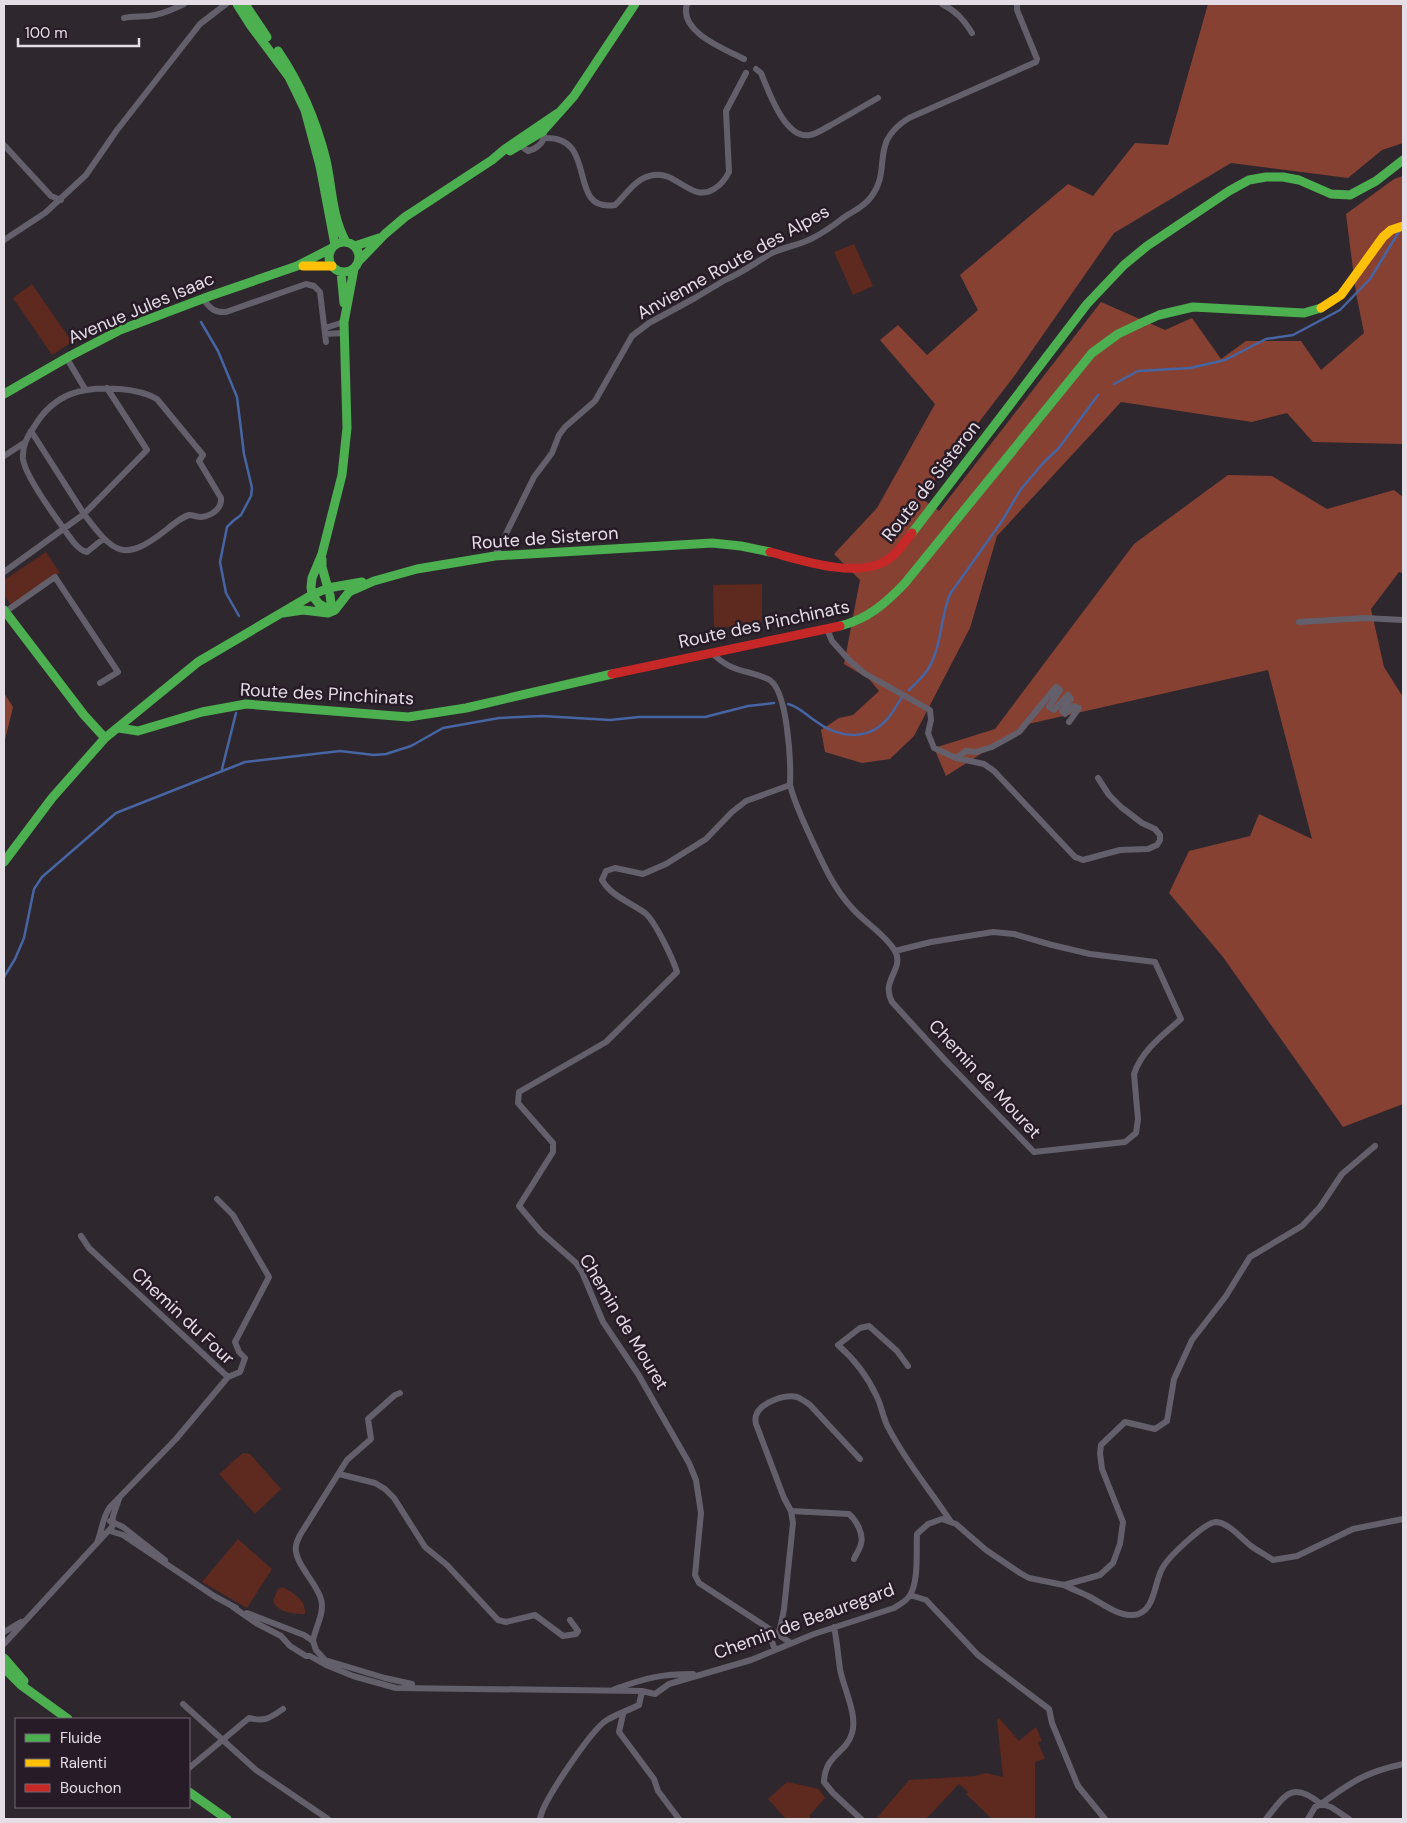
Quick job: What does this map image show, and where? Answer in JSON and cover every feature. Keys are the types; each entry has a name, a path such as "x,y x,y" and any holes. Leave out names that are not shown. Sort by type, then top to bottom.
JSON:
{"main road":[{"path":"237,4 289,77 305,110 320,166 333,246 330,260 332,266 341,272 354,270"},
{"path":"245,4 262,31 296,76 309,102 322,140 339,230 359,252 359,261"},
{"path":"344,319 354,270 359,261 405,216 521,142 540,133 578,91 635,4"},
{"name":"Route de Sisteron","path":"312,591 328,591 342,585 374,580 418,568 495,556 712,543 740,546 841,568 861,568 882,563 898,551 910,536 1089,301 1124,265 1148,246 1229,191 1249,180 1283,177 1299,180 1331,194 1350,195 1376,181 1403,160"},
{"name":"Route des Pinchinats","path":"119,728 138,732 202,712 246,704 381,716 408,717 432,714 852,623 864,618 887,602 905,583 1092,353 1118,334 1160,315 1193,307 1304,313 1323,308 1341,295 1384,237 1400,227"},
{"path":"333,246 372,242 385,234"},
{"name":"Avenue Jules Isaac","path":"4,394 66,357 115,332 203,298 297,266 320,256 333,246"},
{"name":"Avenue Jules Isaac","path":"297,266 332,266"},
{"path":"323,611 312,591 312,578 322,554 342,475 347,428 341,272"},
{"path":"322,554 322,567 328,591 328,600 323,611"},
{"path":"325,576 330,581 342,585"},
{"name":"Route de Sisteron","path":"323,611 349,592 374,580"},
{"path":"4,862 44,807 105,738 198,662 283,613 302,601 312,591"},
{"path":"283,613 303,610 323,611"},
{"path":"5,611 84,715 105,738"},
{"path":"4,1658 31,1691 50,1708 66,1718"},
{"path":"4,1668 21,1685 31,1691"},
{"path":"190,1793 227,1819"}],"street":[{"path":"124,18 160,14 184,4"},
{"path":"4,240 52,208 86,175 117,130 200,24 226,4"},
{"path":"687,4 686,15 693,29 716,45 744,59"},
{"path":"942,4 963,18 972,33"},
{"name":"Anvienne Route des Alpes","path":"495,556 534,477 552,453 559,435 565,427 595,401 627,343 639,329 772,253 810,240 833,227 865,204 877,185 887,138 900,124 1036,62 1037,59 1017,10 1017,4"},
{"path":"756,69 761,73 776,108 790,126 800,134 810,135 823,130 878,98"},
{"path":"521,142 528,151 533,150 540,133 560,139 573,149 587,193 600,206 615,205 635,184 643,178 654,174 675,179 689,189 699,193 709,192 725,180 729,172 726,110 746,73"},
{"path":"4,145 51,196 61,200"},
{"path":"51,196 52,208"},
{"path":"203,298 212,311 219,313 306,284 314,286 320,292 326,342"},
{"path":"325,331 336,326 344,319"},
{"path":"325,331 344,333"},
{"path":"66,357 85,389"},
{"path":"4,572 84,514 148,450 107,388"},
{"path":"4,456 24,443 31,431 49,409 65,396 85,389 131,390 156,398 203,455 199,461 221,498 221,503 213,512 200,517 189,515 149,544 124,551 116,549 103,539 84,514 31,431"},
{"path":"24,443 23,460 32,481 64,529 84,551 88,552 103,539"},
{"path":"5,611 55,577 118,672 100,683"},
{"path":"1298,622 1365,618 1403,620"},
{"path":"827,629 832,641 864,673 930,710 931,720 928,733 934,748 956,758 984,764 994,771 1075,857 1083,860 1120,850 1148,849 1157,844 1160,835 1155,829 1121,807 1109,795 1098,778"},
{"path":"712,653 721,662 730,667 766,678 776,685 780,692 788,735 791,772 790,785 795,804 824,868 838,892 896,952"},
{"path":"956,758 966,751 976,752 992,747 1019,732 1056,687 1060,690 1049,707 1054,710 1068,696 1071,699 1062,711 1065,714 1074,706 1079,708 1069,722"},
{"name":"Chemin de Mouret","path":"765,1627 698,1583 695,1575 701,1513 696,1480 689,1463 638,1374 603,1322 582,1272 576,1263 541,1232 519,1206 553,1152 553,1143 518,1103 519,1092 606,1042 677,972 673,959 647,915 608,889 602,880 606,871 615,868 643,874 666,864 706,839 732,812 746,801 790,785"},
{"name":"Chemin de Mouret","path":"993,932 1014,934 1090,954 1154,962 1181,1019 1144,1053 1136,1067 1134,1074 1138,1119 1136,1133 1126,1142 1034,1152 892,1002 888,994 888,988 898,961 896,952 931,942 993,932"},
{"path":"1064,1585 1100,1575 1113,1563 1120,1544 1123,1522 1102,1469 1101,1445 1125,1422 1155,1429 1166,1421 1174,1379 1192,1340 1226,1296 1250,1257 1302,1226 1320,1207 1342,1174 1375,1146"},
{"path":"217,1199 233,1215 269,1276 235,1342 238,1352 245,1358 240,1372 228,1377"},
{"name":"Chemin du Four","path":"81,1236 89,1248 228,1377 176,1439 110,1507 103,1518"},
{"path":"908,1366 897,1351 869,1326 860,1328 838,1345 858,1365 877,1396 888,1428 907,1460 934,1495 951,1522 956,1524 986,1550 1020,1573 1038,1581 1064,1585 1111,1609 1135,1615 1147,1608 1159,1575 1167,1561 1199,1531 1211,1523 1217,1522 1224,1525 1252,1547 1274,1560 1297,1556 1353,1529 1403,1519"},
{"path":"310,1656 316,1650 313,1641 322,1608 321,1598 298,1558 296,1545 300,1535 347,1460 371,1439 368,1418 395,1395 400,1393"},
{"path":"779,1634 784,1609 793,1523 791,1511 784,1498 755,1417 764,1406 786,1397 794,1396 802,1399 810,1405 860,1459"},
{"path":"339,1474 374,1483 394,1498 425,1548 447,1565 498,1620 506,1622 535,1615 563,1636 576,1634 578,1631 570,1620"},
{"name":"Chemin du Four","path":"110,1531 120,1498"},
{"path":"791,1511 849,1514 856,1522 862,1536 862,1543 854,1559"},
{"path":"103,1518 123,1527 189,1580"},
{"path":"103,1518 110,1531 124,1536 256,1623 289,1642 296,1633"},
{"path":"97,1543 103,1518"},
{"name":"Chemin de Beauregard","path":"289,1642 290,1646 306,1656 310,1656 326,1665 375,1683 396,1688 642,1691 655,1694 669,1684 751,1660 834,1627 902,1604 910,1594 915,1578 917,1534 928,1524 942,1519 951,1522"},
{"path":"4,1644 110,1531"},
{"path":"910,1594 926,1600 978,1654 1049,1709 1052,1723 1078,1786 1105,1819"},
{"path":"232,1607 304,1635 313,1641"},
{"path":"4,1632 27,1619"},
{"path":"304,1635 319,1619"},
{"path":"765,1627 770,1628 791,1643"},
{"path":"765,1627 775,1650"},
{"path":"834,1627 840,1670 854,1728 850,1739 826,1767 824,1782 861,1819"},
{"name":"Chemin de Beauregard","path":"316,1650 320,1656 330,1662 394,1681 436,1687"},
{"name":"Chemin de Beauregard","path":"610,1691 649,1677 669,1674 699,1674"},
{"path":"540,1819 552,1794 589,1738 606,1720 623,1714 639,1705 642,1691"},
{"path":"183,1704 260,1773 328,1819"},
{"path":"190,1767 249,1718 261,1721 270,1718 283,1709"},
{"path":"623,1714 619,1732 654,1780 658,1792 679,1819"},
{"path":"1308,1819 1315,1807 1354,1781 1371,1772 1403,1764"},
{"path":"1266,1819 1288,1794 1301,1791 1321,1804 1331,1807 1348,1819"}],"shaded area":[{"path":"1208,4 1403,4 1403,143 1382,150 1348,178 1231,163 1114,233 1015,375 921,498 939,511 1101,302 1165,330 1192,318 1221,359 1246,341 1301,341 1321,370 1364,333 1356,293 1346,214 1394,179 1403,176 1403,444 1313,442 1287,413 1252,422 1121,402 997,536 970,628 914,736 890,759 862,763 825,752 821,730 839,718 853,715 879,691 869,679 844,664 860,580 834,554 877,508 935,404 880,340 898,325 927,355 978,310 960,275 1068,184 1093,196 1135,143 1168,145"},
{"path":"854,244 873,286 853,295 834,252"},
{"path":"32,284 72,342 52,355 13,298"},
{"path":"1228,475 1272,476 1327,509 1394,490 1403,497 1403,573 1399,572 1371,609 1384,667 1403,697 1403,1104 1343,1127 1223,957 1169,893 1189,851 1250,836 1259,814 1312,839 1268,670 1028,724 946,776 934,748 995,729 1134,544"},
{"path":"46,552 60,573 11,605 4,595 4,580"},
{"path":"762,584 762,627 714,627 713,585"},
{"path":"4,693 13,707 4,744"},
{"path":"243,1453 250,1454 281,1489 255,1514 219,1474"},
{"path":"238,1539 272,1569 247,1608 202,1582"},
{"path":"283,1587 304,1604 305,1614 286,1612 275,1605 273,1601 278,1589"},
{"path":"999,1718 1019,1741 1036,1727 1042,1741 1038,1742 1045,1759 1035,1762 1035,1819 992,1819 966,1794 968,1792 959,1784 926,1819 876,1819 909,1780 975,1776 986,1773 1003,1777 997,1720"},
{"path":"787,1782 819,1789 825,1798 809,1816 812,1819 786,1819 768,1799"}],"waterway":[{"path":"1114,384 1138,371 1190,368 1225,360 1266,339 1293,335 1340,310 1370,279 1400,230"},
{"path":"201,322 218,351 237,397 244,454 252,488 251,496 241,515 227,527 220,562 226,593 239,616"},
{"path":"909,690 924,675 933,660 950,594 1002,521 1021,489 1058,449 1098,395"},
{"path":"788,704 798,708 824,727 845,734 855,735 875,729 884,722 903,696"},
{"path":"4,977 15,959 24,938 34,889 42,877 116,813 245,762 340,751 374,755 386,754 411,746 443,728 499,718 542,716 610,720 639,717 705,717 748,706 774,703"},
{"path":"222,769 236,713"}],"traffic: fast":[{"path":"237,4 289,77 305,110 320,166 335,245"},
{"path":"245,4 267,37"},
{"path":"510,151 542,132 574,96 635,4"},
{"path":"278,51 301,90 318,131 326,160 335,213 346,242"},
{"path":"359,261 385,234 405,217 492,160 558,113"},
{"path":"912,533 1087,304 1124,265 1147,246 1229,191 1249,180 1283,177 1299,180 1331,194 1350,195 1376,181 1403,160"},
{"path":"355,246 379,238"},
{"path":"344,242 355,246 359,257 355,268 344,272 333,268 329,257 333,246 344,242"},
{"path":"4,394 120,330 297,266 332,248"},
{"path":"330,595 332,611 319,604 312,595 311,587 312,578 322,554 342,475 347,428 344,322 354,269"},
{"path":"341,272 344,303"},
{"path":"840,626 868,615 905,583 1092,353 1118,334 1159,315 1193,307 1304,313 1321,308"},
{"path":"283,613 303,610 328,613 335,610 349,592 374,581 417,569 495,556 712,543 770,552"},
{"path":"322,559 322,567 329,592"},
{"path":"4,862 52,798 105,738 198,662 312,595 328,588 362,582"},
{"path":"4,610 84,715 105,738"},
{"path":"119,728 138,731 202,712 246,704 408,717 466,708 612,674"},
{"path":"4,1658 24,1681"},
{"path":"4,1668 21,1685 67,1718"},
{"path":"190,1793 227,1819"}],"traffic: slow":[{"path":"1321,308 1341,295 1383,237 1391,230 1403,226"},
{"path":"303,266 332,266"}],"traffic: jam":[{"path":"770,552 826,566 841,568 869,567 882,563 891,557 912,533"},
{"path":"612,674 840,626"}]}
